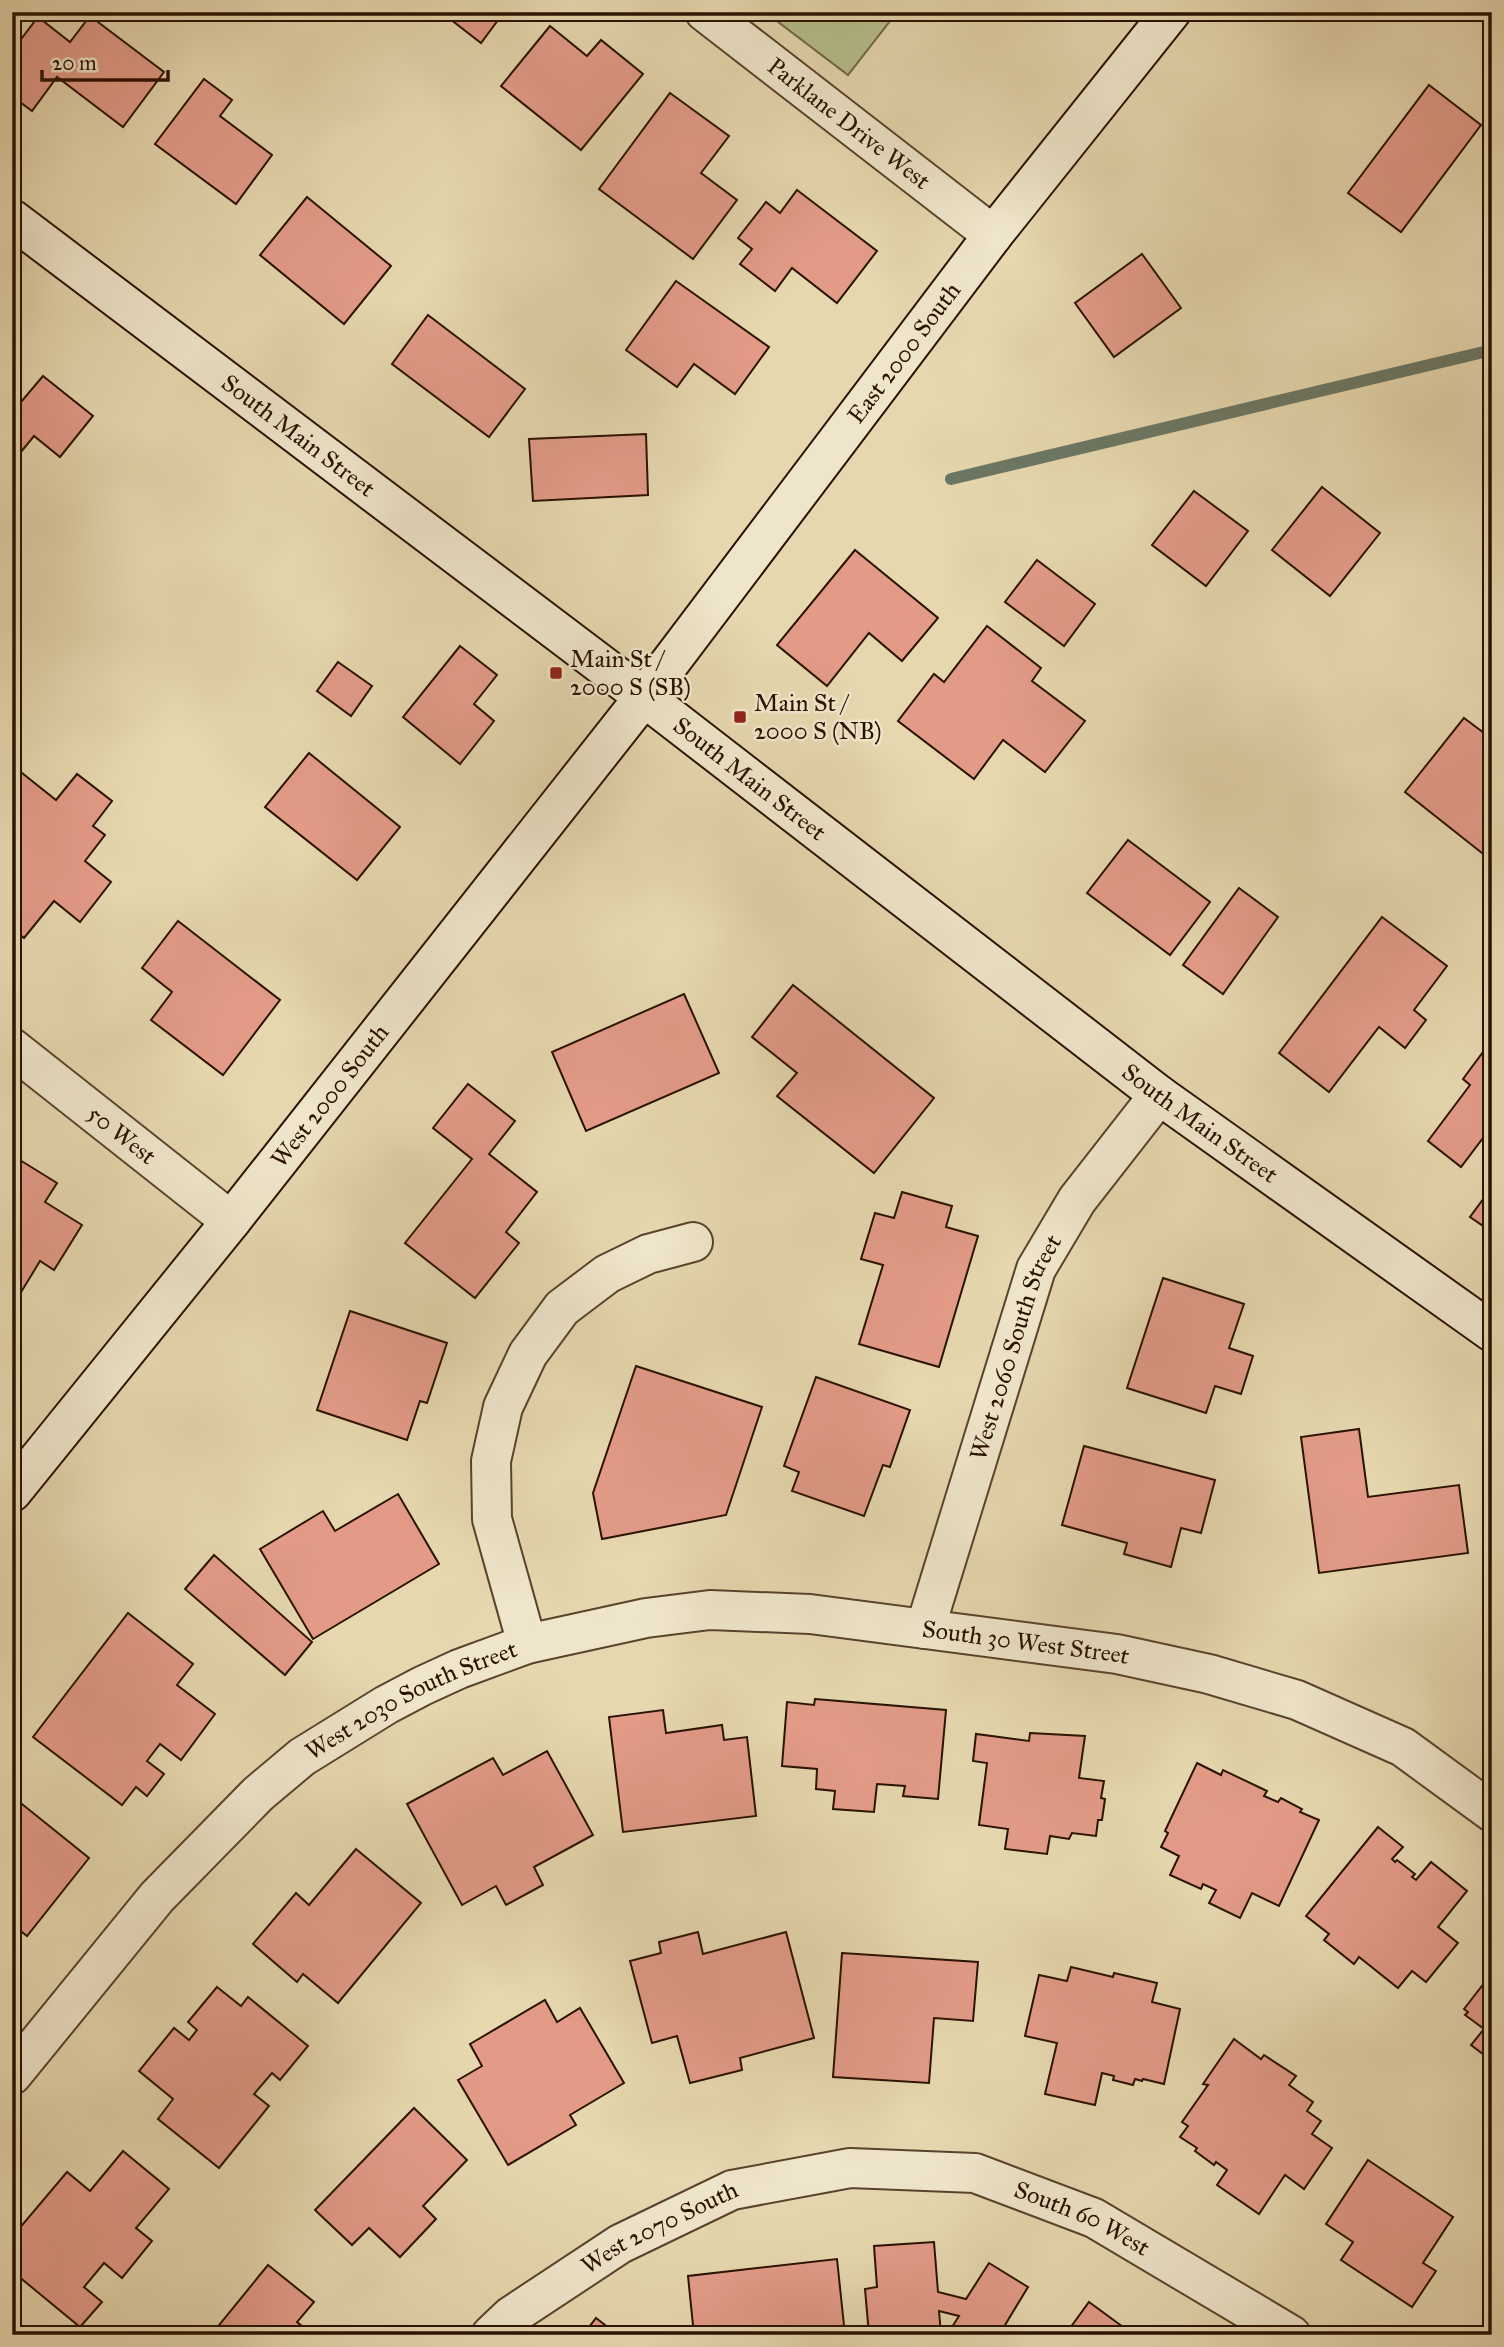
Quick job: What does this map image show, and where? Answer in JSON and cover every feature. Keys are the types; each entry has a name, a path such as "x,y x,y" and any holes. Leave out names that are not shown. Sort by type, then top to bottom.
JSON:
{"street":[{"name":"Parklane Drive West","path":"705,12 993,235"},
{"name":"East 2000 South","path":"644,697 993,235 1171,12"},
{"name":"South Main Street","path":"12,219 644,697 1159,1095 1492,1332"},
{"name":"West 2000 South","path":"12,1492 232,1221 644,697"},
{"name":"50 West","path":"12,1048 232,1221"},
{"name":"West 2060 South Street","path":"925,1629 1036,1269 1077,1200 1159,1095"},
{"name":"West 2030 South Street","path":"12,2075 157,1897 214,1836 302,1757 386,1704 459,1670 527,1644 492,1519 491,1461 503,1407 528,1354 562,1308 607,1274 648,1254 693,1242"},
{"name":"South 30 West Street","path":"527,1644 646,1618 710,1610 810,1614 1117,1654 1209,1674 1297,1700 1403,1747 1492,1812"},
{"name":"West 2070 South","path":"491,2335 511,2316 621,2244 732,2190 850,2168"},
{"name":"South 60 West","path":"850,2168 975,2173 1083,2213 1106,2224 1291,2335"}],"green space":[{"path":"765,12 897,12 848,75"}],"building":[{"path":"441,12 504,12 481,43"},
{"path":"90,16 164,72 123,127 57,77 32,111 12,96 12,51 38,17 70,42"},
{"path":"550,26 587,56 601,40 643,74 581,150 501,86"},
{"path":"204,79 232,100 220,116 272,155 236,204 155,144"},
{"path":"1429,85 1481,125 1401,232 1348,193"},
{"path":"670,93 729,136 701,173 737,200 693,259 599,189"},
{"path":"797,190 877,251 837,303 792,268 775,291 740,264 752,249 738,238 766,202 780,213"},
{"path":"307,197 391,266 344,324 260,255"},
{"path":"1142,254 1181,308 1114,357 1075,303"},
{"path":"676,281 769,347 735,394 694,364 677,387 626,350"},
{"path":"428,315 525,389 489,437 392,364"},
{"path":"43,376 93,416 60,457 34,436 12,463 12,405 16,408"},
{"path":"646,434 648,495 533,501 529,439"},
{"path":"1322,487 1380,533 1330,596 1272,550"},
{"path":"1194,491 1248,531 1206,586 1152,545"},
{"path":"855,550 938,618 902,661 869,633 827,686 777,645"},
{"path":"1037,560 1095,604 1064,646 1005,602"},
{"path":"987,626 1041,668 1032,681 1085,721 1045,772 1003,740 974,779 898,721 934,674 944,682"},
{"path":"460,646 497,675 474,704 494,721 460,764 403,717"},
{"path":"338,662 372,686 351,716 317,691"},
{"path":"1464,718 1492,739 1492,861 1405,792"},
{"path":"309,753 400,827 357,880 265,807"},
{"path":"12,765 56,800 77,774 112,801 93,826 105,835 85,861 111,882 80,922 54,901 24,938 12,928"},
{"path":"1128,840 1210,902 1170,955 1087,893"},
{"path":"1239,888 1278,917 1223,994 1183,965"},
{"path":"1382,917 1447,966 1414,1010 1426,1020 1405,1048 1379,1027 1329,1092 1279,1053"},
{"path":"178,921 280,1000 223,1075 151,1020 172,992 142,968"},
{"path":"793,985 934,1098 874,1173 777,1096 797,1073 752,1037"},
{"path":"684,994 719,1073 586,1131 552,1052"},
{"path":"1486,1048 1492,1053 1492,1126 1461,1167 1428,1141 1470,1085 1463,1079"},
{"path":"468,1084 515,1121 489,1154 537,1192 506,1232 519,1243 475,1298 405,1243 472,1159 433,1128"},
{"path":"15,1157 57,1183 45,1202 82,1225 54,1270 40,1261 12,1307 12,1161"},
{"path":"1492,1187 1492,1232 1470,1217"},
{"path":"902,1192 952,1206 946,1227 978,1236 939,1367 859,1344 883,1265 861,1259 875,1213 894,1218"},
{"path":"1163,1278 1244,1304 1229,1348 1253,1356 1241,1394 1215,1386 1206,1413 1127,1388"},
{"path":"350,1311 447,1343 427,1403 420,1401 407,1440 317,1410"},
{"path":"636,1366 762,1407 726,1515 602,1539 593,1493"},
{"path":"816,1377 910,1410 890,1467 883,1465 864,1516 792,1491 799,1472 784,1466"},
{"path":"1359,1429 1368,1497 1459,1485 1468,1553 1319,1573 1301,1437"},
{"path":"1084,1446 1215,1480 1201,1533 1181,1528 1171,1567 1124,1554 1127,1543 1062,1525"},
{"path":"398,1494 439,1564 313,1639 260,1549 323,1511 335,1531"},
{"path":"214,1555 312,1642 285,1675 185,1589"},
{"path":"128,1613 193,1664 177,1685 215,1714 181,1760 160,1744 147,1761 164,1774 147,1796 136,1787 122,1805 33,1737"},
{"path":"815,1699 946,1710 938,1799 903,1796 905,1786 877,1784 874,1812 833,1809 835,1791 816,1789 817,1769 782,1766 787,1702 814,1705"},
{"path":"663,1710 666,1733 722,1725 724,1740 747,1737 756,1816 623,1832 609,1717"},
{"path":"1030,1733 1085,1736 1079,1778 1104,1781 1101,1798 1105,1799 1102,1820 1098,1820 1096,1836 1072,1833 1069,1839 1050,1836 1047,1854 1005,1849 1008,1829 979,1825 987,1763 973,1761 976,1734 1029,1741"},
{"path":"547,1751 593,1835 534,1867 543,1885 506,1905 496,1886 462,1905 407,1804 493,1758 503,1775"},
{"path":"1197,1763 1221,1775 1223,1770 1267,1791 1264,1796 1278,1802 1281,1798 1302,1809 1300,1812 1319,1820 1279,1906 1252,1893 1240,1918 1209,1903 1216,1890 1203,1884 1201,1889 1170,1875 1179,1856 1161,1847 1168,1833 1165,1831"},
{"path":"12,1796 89,1858 27,1936 12,1924"},
{"path":"1378,1827 1403,1847 1392,1859 1415,1874 1412,1877 1416,1880 1431,1862 1467,1891 1438,1927 1458,1943 1426,1982 1412,1971 1398,1988 1359,1957 1354,1964 1324,1940 1329,1934 1306,1916"},
{"path":"356,1849 421,1903 338,2003 303,1974 297,1982 253,1944 296,1893 309,1905"},
{"path":"698,1932 703,1954 786,1932 814,2038 740,2058 742,2070 690,2083 677,2036 652,2043 630,1961 661,1953 659,1942"},
{"path":"842,1953 978,1962 973,2021 934,2018 929,2083 833,2077"},
{"path":"1071,1967 1113,1977 1114,1973 1157,1983 1152,2002 1180,2009 1164,2084 1135,2079 1133,2085 1113,2080 1114,2076 1102,2073 1095,2105 1045,2094 1057,2043 1025,2036 1039,1975 1067,1981"},
{"path":"1492,1973 1492,2061 1471,2045 1484,2029 1465,2015 1468,2012 1464,2009"},
{"path":"217,1987 241,2006 248,1997 308,2046 280,2080 272,2073 254,2094 269,2106 219,2168 158,2119 173,2099 139,2071 174,2028 189,2040 197,2030 188,2022"},
{"path":"545,2000 557,2022 580,2008 624,2083 570,2115 576,2125 508,2165 458,2080 482,2066 470,2044"},
{"path":"1234,2039 1261,2059 1264,2055 1296,2076 1289,2085 1313,2102 1307,2111 1321,2121 1312,2134 1332,2148 1304,2189 1285,2175 1259,2214 1217,2185 1227,2170 1216,2162 1214,2165 1195,2151 1197,2148 1180,2137 1188,2126 1182,2122 1208,2085 1203,2084"},
{"path":"414,2108 467,2160 423,2206 436,2219 400,2257 369,2228 352,2245 315,2210"},
{"path":"123,2151 169,2189 136,2228 152,2241 122,2278 104,2263 84,2287 102,2302 80,2327 12,2271 12,2237 67,2172 90,2191"},
{"path":"1368,2160 1453,2217 1423,2263 1436,2271 1412,2307 1341,2260 1353,2242 1326,2224"},
{"path":"934,2242 938,2292 966,2299 989,2263 1028,2287 999,2335 947,2335 959,2316 939,2311 941,2334 869,2335 865,2289 877,2287 874,2246"},
{"path":"837,2259 845,2335 694,2335 688,2276"},
{"path":"268,2265 314,2302 297,2322 313,2335 211,2335"},
{"path":"1089,2302 1134,2335 1065,2335"},
{"path":"596,2318 618,2335 583,2335"}],"waterway":[{"path":"951,479 1492,350"}],"place":[{"name":"Main St / 2000 S (SB)","path":"556,673"},
{"name":"Main St / 2000 S (NB)","path":"740,717"}]}
